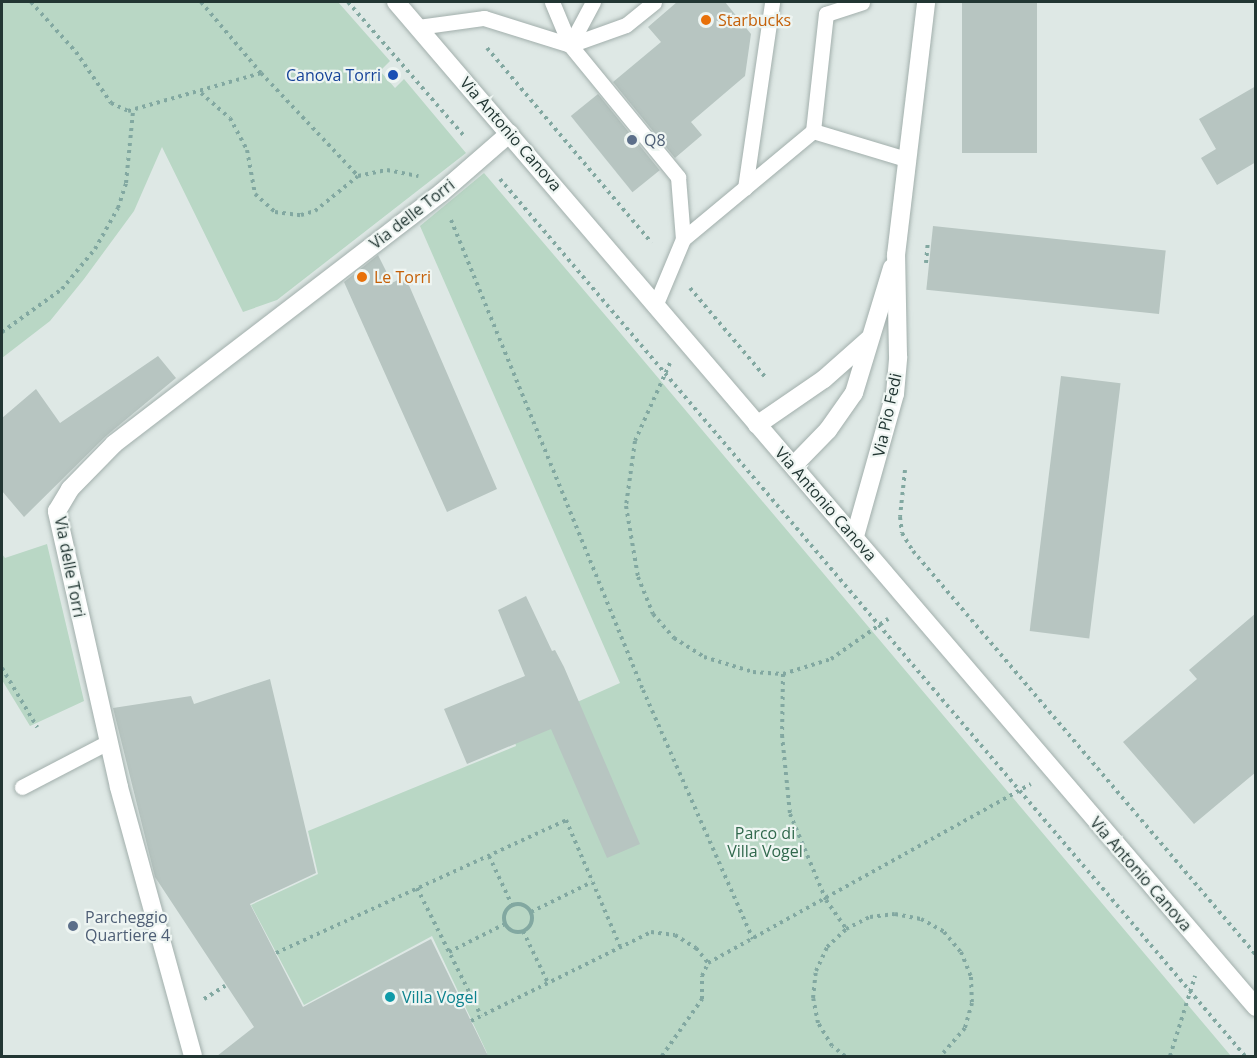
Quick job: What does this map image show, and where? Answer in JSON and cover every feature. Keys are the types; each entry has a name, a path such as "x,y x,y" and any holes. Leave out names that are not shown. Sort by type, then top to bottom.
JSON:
{"street":[{"name":"Via Antonio Canova","path":"396,2 1256,1007"},
{"name":"Via Pio Fedi","path":"855,536 895,394 898,356 896,255 926,2"},
{"name":"Via delle Torri","path":"193,1056 108,742 57,517 63,498 121,439 441,193 510,133"},
{"name":"Via Pio Fedi","path":"794,465 828,430 854,393 896,255"},
{"path":"758,425 824,379 869,339"}],"lane":[{"path":"552,2 570,45 678,177 683,239 655,306"},
{"path":"570,45 593,2"},
{"path":"418,27 484,18 570,45 626,25 654,2"},
{"path":"745,188 772,2"},
{"path":"683,239 813,131 826,14 862,2"},
{"path":"813,131 906,159"},
{"path":"22,787 108,742"}],"path":[{"path":"32,2 76,52 111,103 133,111 261,74"},
{"path":"201,2 261,74 358,176"},
{"path":"348,2 1245,1056"},
{"path":"464,20 767,379"},
{"path":"200,93 230,118 246,150 255,194 274,212 301,215 315,211 358,176 387,170 404,171 441,193 471,273 643,690 753,939"},
{"path":"2,332 62,289 95,249 118,208 126,183 133,111"},
{"path":"926,268 929,233"},
{"path":"682,338 645,413 630,469 626,506 638,577 653,614 674,638 704,657 726,665 783,674 831,659 878,627 909,601"},
{"path":"906,458 900,517 902,533 912,551 1256,955"},
{"path":"2,668 37,727"},
{"path":"783,674 782,735 789,806 799,840 826,900 846,929"},
{"path":"662,1056 702,999 702,976 708,963 826,900 1052,771"},
{"path":"276,953 566,820 620,946"},
{"path":"489,856 512,905"},
{"path":"530,912 592,882"},
{"path":"417,888 481,1016"},
{"path":"522,904 530,912 530,923 523,931 512,930 505,924 504,915 512,905 522,904"},
{"path":"845,1056 832,1046 818,1023 813,998 816,971 824,955 846,929 870,917 896,914 921,919 944,932 961,952 970,977 972,1003 965,1028 941,1056"},
{"path":"449,952 505,924"},
{"path":"523,931 548,982"},
{"path":"471,1021 651,932 663,931 687,941 708,963"},
{"path":"1170,1056 1205,947"}],"green space":[{"path":"2,2 338,2 390,61 380,71 395,88 404,79 466,153 277,300 243,312 162,147 134,211 84,279 50,321 2,358"},
{"name":"Parco di Villa Vogel","path":"484,173 1231,1056 483,1056 487,1053 432,936 304,1005 251,905 318,874 308,831 516,746 512,731 620,683 420,226"},
{"path":"47,544 84,701 30,726 2,680 2,554 5,558"}],"building":[{"path":"677,2 725,2 751,34 745,76 691,122 702,135 675,158 613,82 661,42 648,27"},
{"path":"962,2 1037,2 1037,153 962,153"},
{"path":"1256,86 1256,162 1217,185 1201,158 1216,149 1199,119"},
{"path":"598,94 660,170 632,192 571,116"},
{"path":"933,226 1166,250 1159,314 926,290"},
{"path":"378,255 392,283 405,276 497,489 447,512 344,282"},
{"path":"158,356 176,378 106,436 24,517 2,491 2,418 36,389 60,423"},
{"path":"1061,376 1121,383 1089,638 1030,631"},
{"path":"526,596 552,651 555,650 564,667 640,844 607,858 551,729 467,764 444,709 525,676 498,610"},
{"path":"1256,613 1256,772 1194,824 1123,742 1197,679 1189,670"},
{"path":"270,679 316,873 250,904 303,1007 431,939 488,1056 217,1056 254,1027 155,877 113,708 191,696 194,704"}],"place":[{"name":"Starbucks","path":"706,20"},
{"name":"Canova Torri","path":"393,75"},
{"name":"Q8","path":"632,140"},
{"name":"Le Torri","path":"362,277"},
{"name":"Parcheggio Quartiere 4","path":"73,926"},
{"name":"Villa Vogel","path":"390,997"}]}
